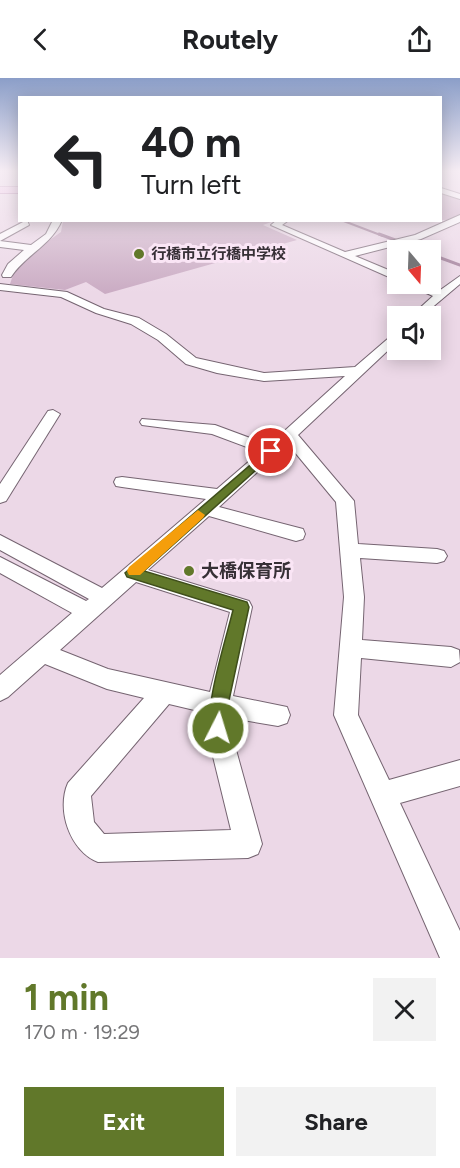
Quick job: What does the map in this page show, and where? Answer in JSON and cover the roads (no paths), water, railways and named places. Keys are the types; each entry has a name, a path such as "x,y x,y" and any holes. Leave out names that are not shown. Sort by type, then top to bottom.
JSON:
{"street":[{"path":"343,255 405,243 456,220"},
{"path":"58,222 55,232 14,263 4,275 0,286 63,294 100,311 135,321 162,337 191,362 217,369 264,377 356,371"},
{"path":"281,222 275,225 387,273"},
{"path":"0,238 22,225 35,229"},
{"path":"0,244 32,248"},
{"path":"428,306 460,279"},
{"path":"435,294 440,296"},
{"path":"0,690 289,435 387,344"},
{"path":"0,497 53,414"},
{"path":"147,422 215,429 271,451"},
{"path":"289,435 345,501 354,597 346,715 458,958"},
{"path":"122,482 221,495"},
{"path":"204,509 296,534"},
{"path":"0,542 104,598"},
{"path":"350,550 436,556"},
{"path":"0,564 87,612"},
{"path":"132,573 242,607 219,705 218,728 248,844 98,848 81,828 77,792 164,693"},
{"path":"350,648 451,657"},
{"path":"42,653 107,679 219,705 278,715"},
{"path":"382,795 460,773"}],"waterway":[{"path":"346,222 383,236"},
{"path":"379,234 395,240"},
{"path":"441,258 460,265"}],"place":[{"name":"行橋市立行橋中学校","path":"139,254"},
{"name":"大橋保育所","path":"189,571"}]}
